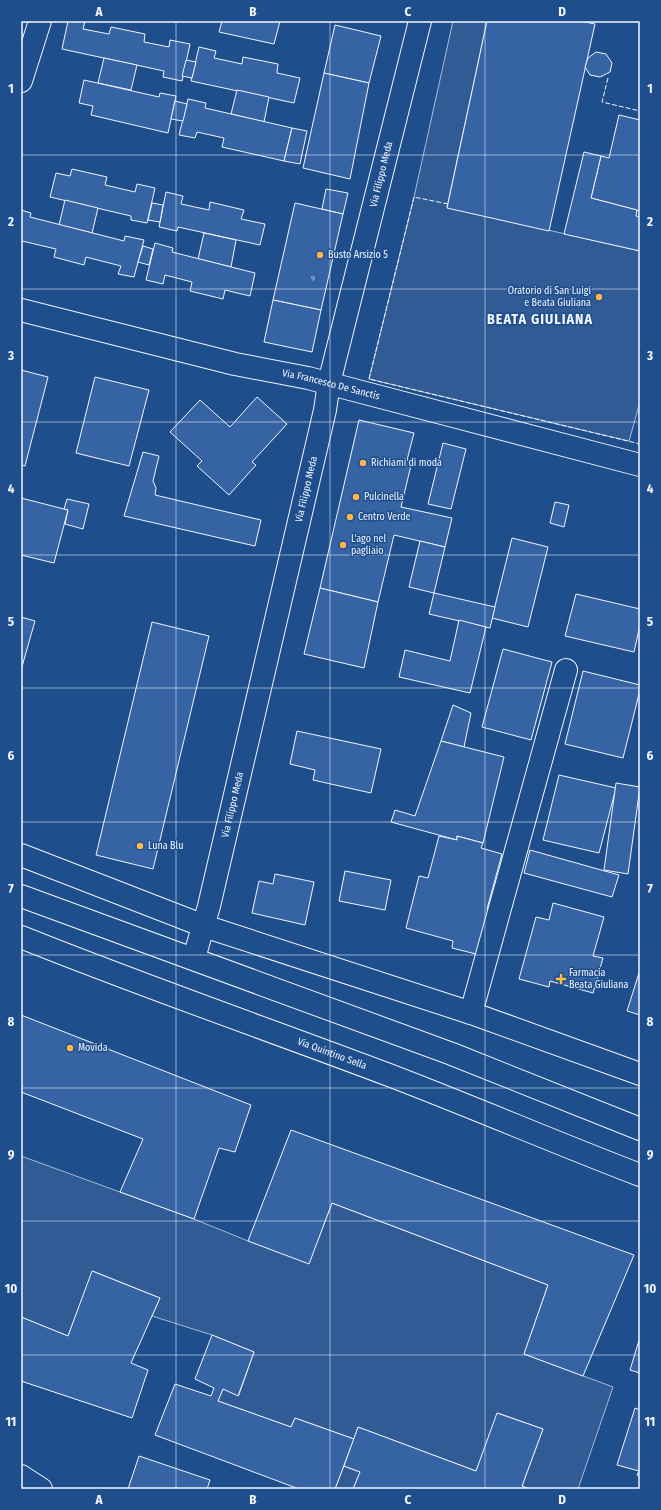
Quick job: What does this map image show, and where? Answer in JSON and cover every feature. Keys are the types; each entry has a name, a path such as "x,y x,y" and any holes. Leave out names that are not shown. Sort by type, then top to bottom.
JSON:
{"street":[{"path":"21,82 40,21"},
{"name":"Via Filippo Meda","path":"194,958 204,926 325,410 329,383 420,21"},
{"name":"Via Francesco De Sanctis","path":"21,310 235,364 302,376 640,465"},
{"path":"471,1013 566,670"},
{"path":"21,855 204,926 471,1013 640,1074"},
{"path":"21,896 467,1059 640,1129"},
{"name":"Via Quintino Sella","path":"21,937 101,969 391,1076 640,1175"},
{"path":"21,1476 41,1489"}],"shaded area":[{"path":"453,21 487,21 447,207 640,251 640,402 629,441 369,379 414,197"},
{"path":"21,1156 309,1263 332,1203 548,1285 524,1354 613,1387 578,1489 529,1489 522,1486 543,1429 498,1413 476,1471 358,1427 354,1439 295,1418 291,1427 218,1401 223,1389 239,1395 254,1352 212,1335 152,1316 160,1298 93,1271 68,1336 21,1317"},
{"path":"344,1466 360,1472 353,1489 335,1489"}],"building":[{"path":"68,21 85,21 83,29 109,34 111,27 145,34 144,42 169,47 170,40 190,44 182,81 163,77 164,71 62,49"},
{"path":"222,21 280,21 274,44 219,32"},
{"path":"487,21 580,21 595,24 549,231 447,208"},
{"path":"335,25 381,36 369,83 324,73"},
{"path":"199,47 216,51 214,58 242,64 243,57 278,64 277,73 300,78 294,103 191,81"},
{"path":"596,52 606,54 612,63 610,72 600,77 590,75 585,67 588,58"},
{"path":"104,58 137,65 131,90 98,83"},
{"path":"186,60 196,62 192,78 182,76"},
{"path":"324,73 369,83 350,179 303,168"},
{"path":"84,80 159,97 160,93 176,96 168,133 91,115 93,106 79,103"},
{"path":"237,90 269,97 264,122 231,114"},
{"path":"188,99 206,103 205,108 292,128 284,161 222,147 224,138 197,132 195,138 179,135"},
{"path":"175,101 187,104 183,121 171,119"},
{"path":"619,115 640,120 640,211 591,198 601,156 609,158"},
{"path":"292,128 307,131 300,164 284,161"},
{"path":"584,152 601,156 591,198 637,210 636,216 640,217 640,251 564,234"},
{"path":"72,169 107,177 105,185 135,192 137,184 155,188 147,223 131,220 131,216 50,197 56,173 70,176"},
{"path":"326,189 348,193 343,214 322,209"},
{"path":"166,192 183,196 181,204 209,210 210,202 244,210 241,219 265,224 260,245 178,227 177,231 159,227"},
{"path":"65,200 98,208 92,233 59,225"},
{"path":"152,203 163,205 160,222 148,220"},
{"path":"295,203 343,214 321,310 273,300"},
{"path":"21,210 31,213 30,217 124,241 125,236 144,240 134,277 118,274 121,266 86,257 84,265 54,257 56,249 22,241 21,244"},
{"path":"204,233 236,240 231,267 198,259"},
{"path":"155,243 173,248 172,252 255,273 250,296 225,290 223,299 190,291 192,282 165,275 163,284 146,280"},
{"path":"143,246 153,249 149,265 138,262"},
{"path":"273,300 321,310 312,352 264,342"},
{"path":"21,370 48,377 25,466 21,465"},
{"path":"95,377 149,390 129,466 76,453"},
{"path":"257,397 287,424 252,462 256,465 229,495 197,466 202,461 170,432 200,400 230,427"},
{"path":"359,420 414,433 407,460 412,461 401,507 452,518 445,547 394,535 378,602 320,588"},
{"path":"443,443 466,449 451,509 428,504"},
{"path":"143,452 159,456 153,481 156,488 155,495 261,520 255,546 124,516"},
{"path":"21,498 68,510 54,563 21,555"},
{"path":"67,499 89,504 83,529 65,524 68,510 64,509"},
{"path":"555,502 569,505 564,527 550,523"},
{"path":"512,538 548,547 528,627 492,618"},
{"path":"420,541 445,547 434,593 409,587"},
{"path":"320,588 378,602 364,668 304,654"},
{"path":"434,593 495,607 490,628 429,614"},
{"path":"576,594 640,609 640,625 634,652 565,636"},
{"path":"21,617 35,621 21,670"},
{"path":"459,620 486,627 470,693 399,677 405,650 450,661"},
{"path":"152,622 209,636 153,869 96,855"},
{"path":"503,649 552,662 531,740 482,727"},
{"path":"583,671 640,685 623,758 565,744"},
{"path":"453,705 471,713 464,747 441,741"},
{"path":"297,731 381,749 371,793 313,780 315,770 290,764"},
{"path":"441,741 504,757 483,843 457,836 457,840 391,822 395,810 415,816"},
{"path":"559,775 616,788 599,853 543,840"},
{"path":"616,783 640,787 628,874 604,870"},
{"path":"439,836 457,840 457,836 483,843 481,848 502,854 487,909 492,910 480,955 452,948 453,941 406,928 419,876 428,878"},
{"path":"530,850 619,875 612,897 524,873"},
{"path":"345,871 391,880 385,910 339,901"},
{"path":"275,874 314,882 305,925 252,913 259,881 273,884"},
{"path":"553,903 604,917 593,956 603,958 593,993 550,981 549,987 519,979 536,917 549,920"},
{"path":"640,970 640,1015 627,1011"},
{"path":"21,1015 251,1105 235,1152 219,1148 194,1219 120,1192 143,1139 21,1092"},
{"path":"291,1130 634,1255 583,1376 524,1354 548,1285 332,1203 309,1264 248,1241"},
{"path":"92,1271 160,1298 131,1363 148,1370 132,1418 21,1381 21,1317 68,1336"},
{"path":"212,1335 254,1352 238,1396 223,1389 218,1401 291,1427 295,1418 354,1439 335,1489 299,1489 155,1435 175,1384 211,1396 214,1388 195,1379"},
{"path":"640,1337 640,1373 630,1370"},
{"path":"635,1408 640,1410 640,1476 637,1475 639,1471 617,1465"},
{"path":"497,1413 543,1429 522,1486 529,1489 353,1489 360,1472 344,1466 358,1427 476,1471"},
{"path":"139,1456 210,1480 207,1489 128,1489"}],"fence":[{"path":"608,78 602,102 640,111"},
{"path":"448,204 414,197 369,379 640,444"}],"place":[{"name":"Busto Arsizio 5","path":"320,255"},
{"name":"Oratorio di San Luigi e Beata Giuliana","path":"599,297"},
{"name":"Richiami di moda","path":"363,463"},
{"name":"Pulcinella","path":"356,497"},
{"name":"Centro Verde","path":"350,517"},
{"name":"L'ago nel pagliaio","path":"343,545"},
{"name":"Luna Blu","path":"140,846"},
{"name":"Farmacia Beata Giuliana","path":"561,979"},
{"name":"Movida","path":"70,1048"}],"district":[{"name":"BEATA GIULIANA","path":"540,319"}]}
